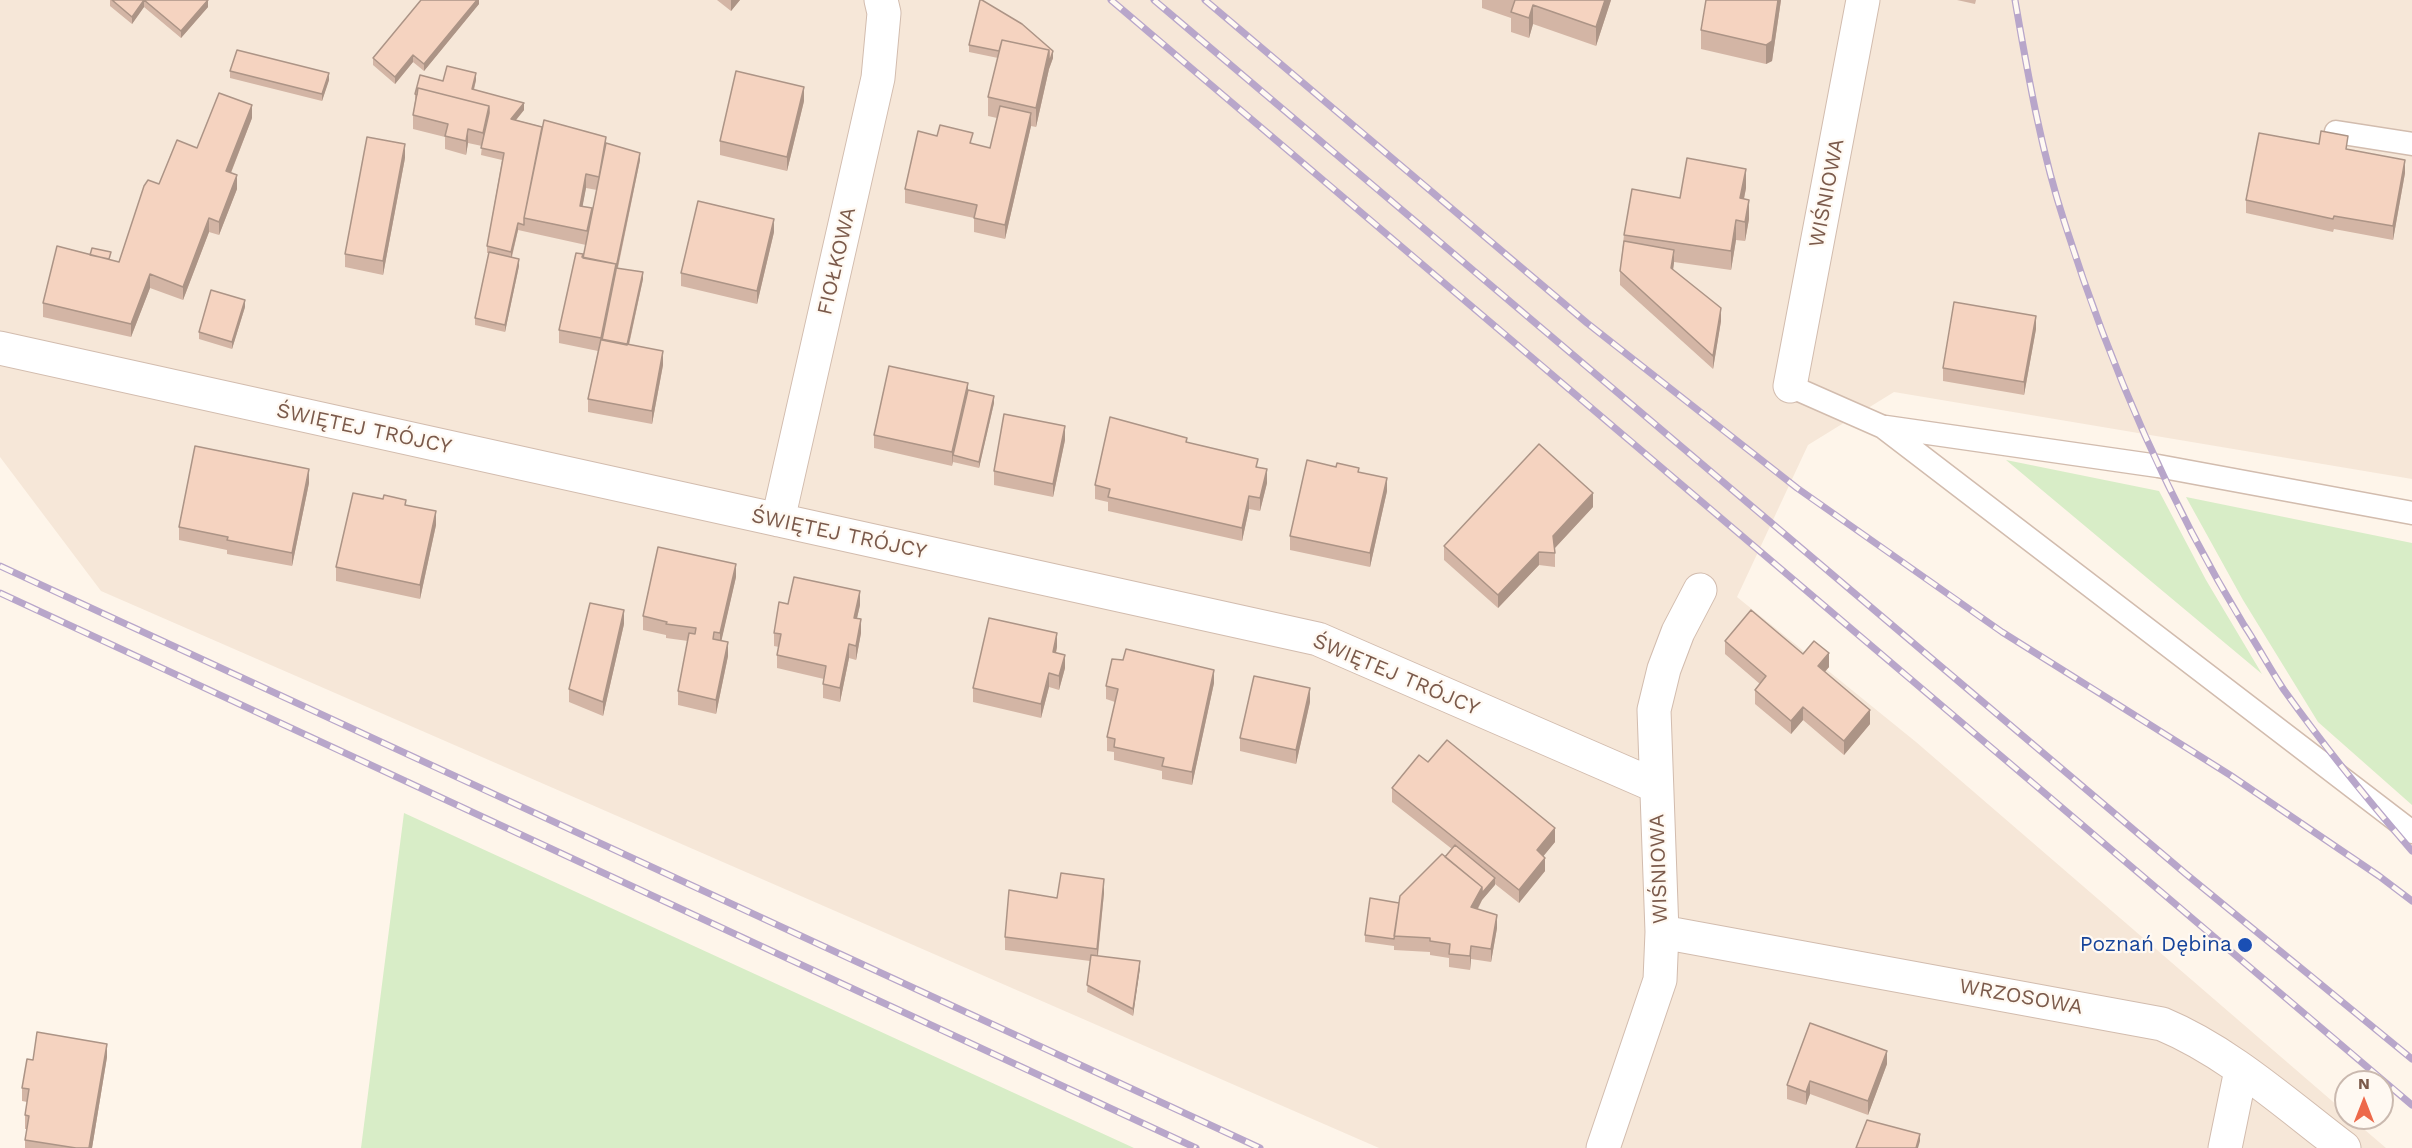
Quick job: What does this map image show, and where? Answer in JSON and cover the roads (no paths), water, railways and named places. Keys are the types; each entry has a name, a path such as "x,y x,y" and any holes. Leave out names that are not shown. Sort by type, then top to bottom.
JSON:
{"street":[{"name":"FIOŁKOWA","path":"778,520 878,78 884,13 881,0"},
{"name":"WIŚNIOWA","path":"1790,386 1863,0"},
{"name":"ŚWIĘTEJ TRÓJCY","path":"0,348 1318,639 1656,786"},
{"name":"WIŚNIOWA","path":"1602,1148 1658,991 1662,932 1654,710 1671,651 1700,590"},
{"name":"WRZOSOWA","path":"1662,932 2162,1024 2188,1035 2241,1070 2344,1148"},
{"path":"2225,1148 2241,1070"}],"lane":[{"path":"2336,132 2412,144"},
{"path":"1790,386 1883,427 2412,832"},
{"path":"1883,427 2158,466 2412,513"}],"railway":[{"path":"1111,0 2412,1105"},
{"path":"1154,0 2186,874 2412,1059"},
{"path":"1205,0 1587,323 1797,488 2002,632 2230,775 2412,901"},
{"path":"2015,0 2030,85 2056,196 2101,328 2142,430 2216,578 2284,690 2346,772 2412,851"},
{"path":"0,566 1260,1148"},
{"path":"0,593 1196,1148"}],"place":[{"name":"Poznań Dębina","path":"2245,945"}]}
